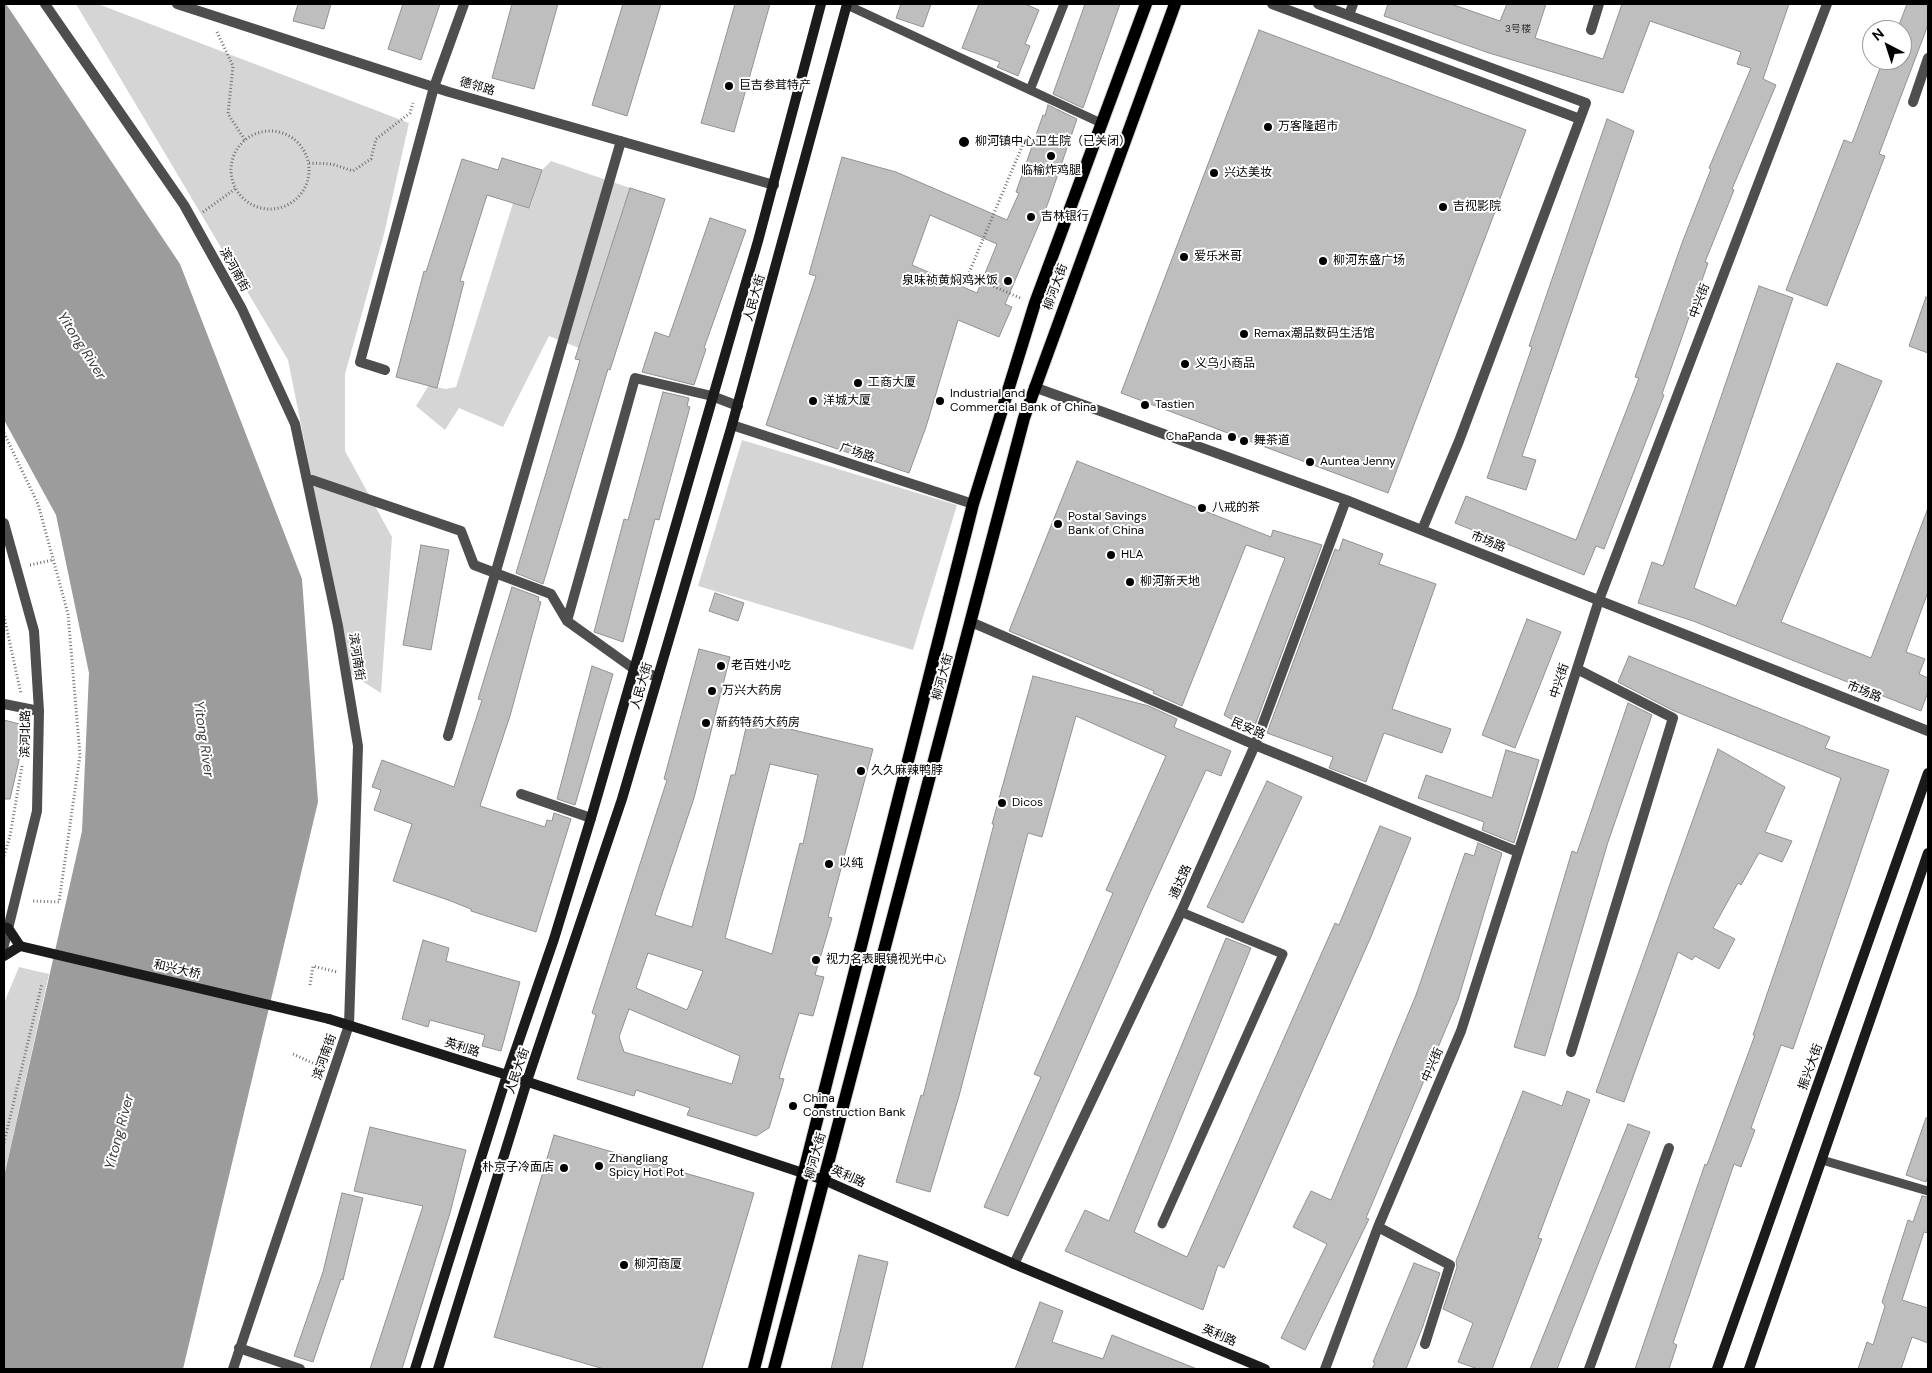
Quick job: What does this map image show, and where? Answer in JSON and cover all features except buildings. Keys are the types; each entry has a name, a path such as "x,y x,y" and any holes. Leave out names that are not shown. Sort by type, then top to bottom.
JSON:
{"main road":[{"name":"柳河大街","path":"754,1369 973,504 1035,304 1146,4"},
{"name":"柳河大街","path":"774,1369 1034,387 1175,4"}],"street":[{"name":"滨河南街","path":"45,4 192,220 242,310 295,424 338,626 358,746 349,1025 233,1369"},
{"name":"德邻路","path":"177,4 434,87 774,185"},
{"path":"385,370 360,362 434,87 464,4"},
{"name":"人民大街","path":"415,1369 507,1075 554,939 591,818 774,185 822,4"},
{"name":"人民大街","path":"438,1369 527,1081 618,808 658,676 738,406 847,4"},
{"path":"1272,4 1580,119"},
{"path":"1318,4 1586,103 1459,441 1422,530"},
{"path":"1349,15 1353,4"},
{"path":"1591,30 1599,4"},
{"name":"中兴街","path":"1325,1369 1378,1227 1461,1032 1599,600 1827,4"},
{"path":"1913,102 1928,58"},
{"path":"448,736 621,141"},
{"path":"567,621 635,378 712,396 738,406"},
{"name":"市场路","path":"1034,387 1346,500 1928,731"},
{"name":"广场路","path":"732,425 973,504"},
{"path":"312,480 461,531 474,565 551,594 567,621 634,669 658,676"},
{"name":"通达路","path":"1014,1264 1182,912 1255,745 1346,500"},
{"name":"滨河北路","path":"4,523 34,631 39,711 37,811 6,927 4,945"},
{"name":"民安路","path":"971,622 1255,745 1518,852"},
{"path":"1571,1052 1673,718 1577,669"},
{"path":"4,704 39,711"},
{"name":"振兴大街","path":"1717,1369 1928,773"},
{"path":"521,794 591,818"},
{"path":"1749,1369 1928,854"},
{"path":"4,956 20,946 6,927"},
{"name":"和兴大桥","path":"20,946 349,1025"},
{"name":"英利路","path":"349,1025 527,1081 824,1180 1014,1264 1265,1369"},
{"path":"1589,1369 1669,1148"},
{"path":"1378,1227 1450,1265 1425,1344"},
{"path":"239,1348 300,1369"}],"lane":[{"path":"847,4 1101,123"},
{"path":"1030,90 1064,4"},
{"path":"1162,1224 1284,954 1182,912"},
{"path":"1822,1160 1928,1191"}],"path":[{"path":"208,14 233,66 228,114 245,140"},
{"path":"309,163 332,164 353,171 371,159 376,139 410,113 420,82"},
{"path":"278,131 298,142 306,152 309,163 307,185 293,202 272,210 251,204 235,189 232,178 233,157 245,140 255,134 278,131"},
{"path":"1026,137 968,275 1035,304"},
{"path":"192,220 235,189"},
{"path":"4,433 38,504 68,614 80,755 59,902 32,901"},
{"path":"30,565 53,560"},
{"path":"4,616 25,708"},
{"path":"4,856 10,836 23,762"},
{"path":"310,985 313,966 341,973"},
{"path":"4,1143 42,983"},
{"path":"293,1054 319,1066 322,1057"}],"shaded area":[{"path":"76,4 98,4 409,123 384,234 345,374 345,451 392,537 381,693 351,674 288,360"},
{"path":"551,161 630,188 579,348 549,336 503,427 459,408 445,430 416,406 429,385 445,389 456,387 513,203 530,208 542,170"},
{"path":"742,440 957,505 913,650 698,586"},
{"path":"19,967 49,974 4,1177 4,1003"}],"water":[{"name":"Yitong River","path":"4,4 6,4 180,264 302,579 318,802 183,1369 4,1369 4,1177 82,831 89,673 56,515 4,420"}],"place":[{"name":"巨吉参茸特产","path":"729,86"},
{"name":"万客隆超市","path":"1268,127"},
{"name":"柳河镇中心卫生院（已关闭）","path":"964,142"},
{"name":"临榆炸鸡腿","path":"1051,156"},
{"name":"兴达美妆","path":"1214,173"},
{"name":"吉视影院","path":"1443,207"},
{"name":"吉林银行","path":"1031,217"},
{"name":"爱乐米哥","path":"1184,257"},
{"name":"柳河东盛广场","path":"1323,261"},
{"name":"泉味祯黄焖鸡米饭","path":"1008,281"},
{"name":"Remax潮品数码生活馆","path":"1244,334"},
{"name":"义乌小商品","path":"1185,364"},
{"name":"工商大厦","path":"858,383"},
{"name":"洋城大厦","path":"813,401"},
{"name":"Industrial and Commercial Bank of China","path":"940,401"},
{"name":"Tastien","path":"1145,405"},
{"name":"ChaPanda","path":"1232,437"},
{"name":"舞茶道","path":"1244,441"},
{"name":"Auntea Jenny","path":"1310,462"},
{"name":"八戒的茶","path":"1202,508"},
{"name":"Postal Savings Bank of China","path":"1058,524"},
{"name":"HLA","path":"1111,555"},
{"name":"柳河新天地","path":"1130,582"},
{"name":"老百姓小吃","path":"721,666"},
{"name":"万兴大药房","path":"712,691"},
{"name":"新药特药大药房","path":"706,723"},
{"name":"久久麻辣鸭脖","path":"861,771"},
{"name":"Dicos","path":"1002,803"},
{"name":"以纯","path":"829,864"},
{"name":"视力名表眼镜视光中心","path":"816,960"},
{"name":"China Construction Bank","path":"793,1106"},
{"name":"Zhangliang Spicy Hot Pot","path":"599,1166"},
{"name":"朴京子冷面店","path":"564,1168"},
{"name":"柳河商厦","path":"624,1265"}]}
